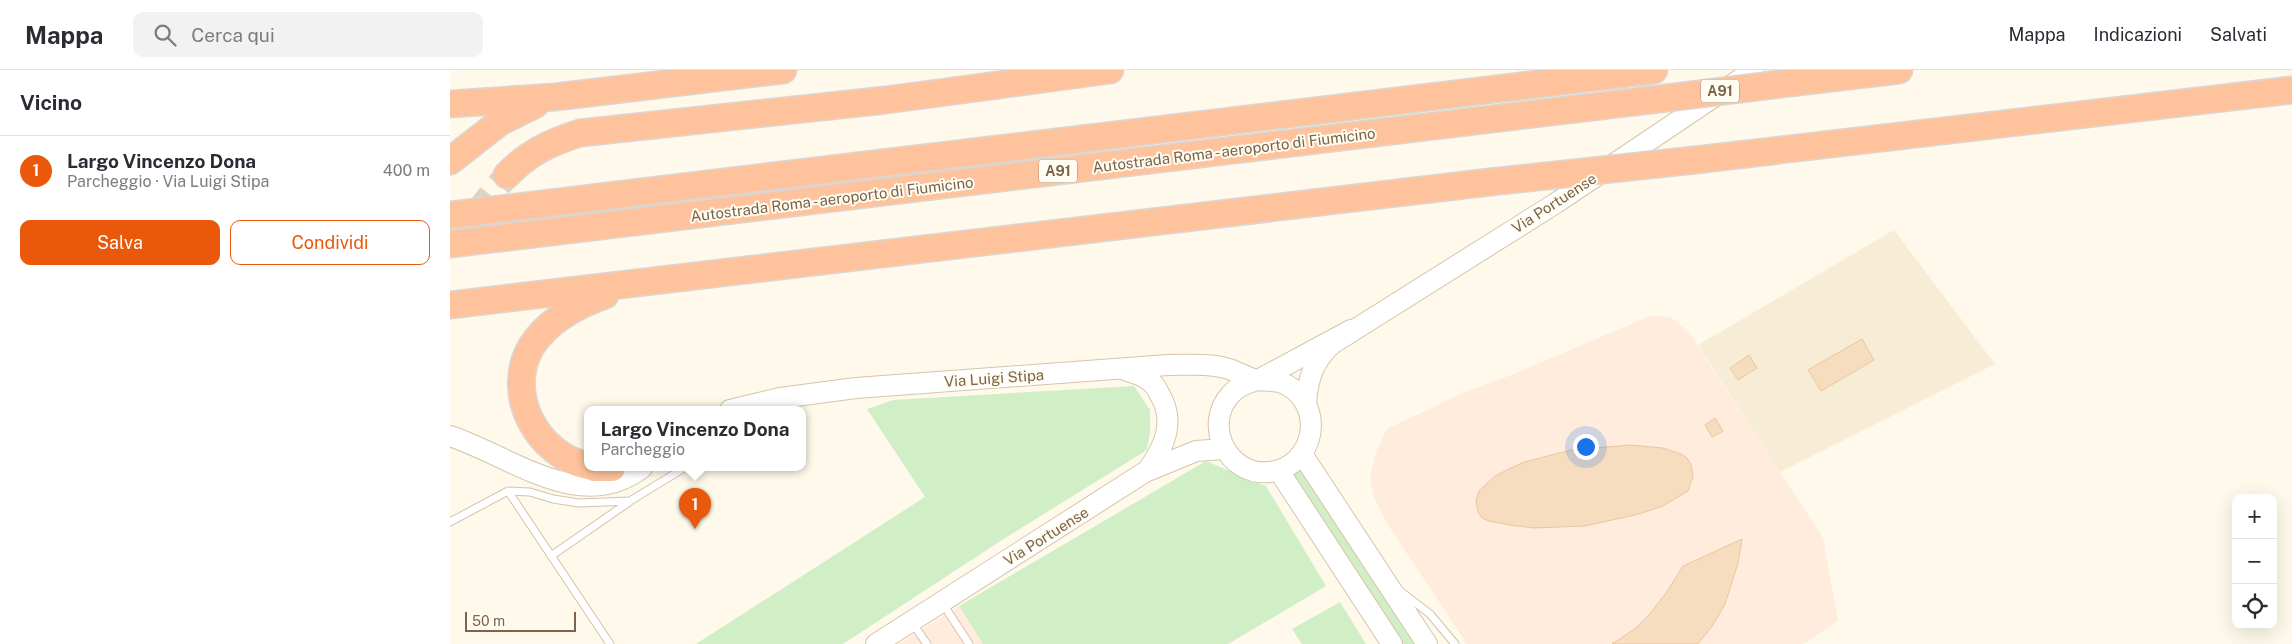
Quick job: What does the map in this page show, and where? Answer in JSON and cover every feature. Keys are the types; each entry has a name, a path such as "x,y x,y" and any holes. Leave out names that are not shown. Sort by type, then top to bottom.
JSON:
{"highway":[{"path":"450,104 556,97 783,70"},
{"path":"507,175 526,157 539,149 552,142 585,132 886,100 1110,70"},
{"name":"Autostrada Roma - aeroporto di Fiumicino","path":"450,215 1654,70"},
{"name":"Autostrada Roma - aeroporto di Fiumicino","path":"450,244 1667,98 1763,78 1899,70"},
{"path":"450,305 1490,182 1996,126 2292,90"},
{"path":"450,161 508,117 556,97"},
{"path":"1996,126 2292,104"},
{"path":"584,465 573,462 555,452 534,427 525,409 522,387 523,370 528,354 543,332 569,312 598,298 647,282"}],"main road":[{"name":"Via Portuense","path":"876,644 1145,472 1196,451 1224,449 1219,435 1218,420 1222,406 1243,384 1258,380 1351,330 1763,78"},
{"name":"Via Portuense","path":"1279,471 1292,464 1309,443 1312,430 1311,416 1306,403 1310,378 1318,358 1351,330"},
{"name":"Via Luigi Stipa","path":"747,406 780,398 856,388 1168,365 1209,366 1229,369 1258,380"},
{"path":"1121,369 1150,381 1156,387 1166,408 1168,421 1164,442 1145,472"},
{"path":"1258,380 1272,380 1286,384 1297,392 1306,403"},
{"path":"450,436 544,477 580,486 612,483 636,471"},
{"path":"1224,449 1234,461 1248,470 1263,473 1279,471 1392,644"},
{"path":"1302,454 1427,644"}],"lane":[{"path":"790,406 856,388"},
{"path":"551,556 630,501 679,471"},
{"path":"450,522 508,491 530,492 552,499 579,503 630,501"},
{"path":"508,491 610,644"},
{"path":"1388,584 1423,608 1455,644"},
{"path":"942,602 969,644"},
{"path":"911,621 927,644"}],"shaded area":[{"path":"1894,230 1995,364 1780,472 1698,345"},
{"path":"1650,316 1671,317 1690,334 1823,538 1838,621 1803,644 1467,644 1386,522 1375,499 1370,478 1376,452 1387,429 1465,392 1514,374"},
{"path":"959,606 983,644 899,644"}],"green space":[{"path":"1134,386 1150,410 1150,432 1147,450 1002,540 843,644 696,644 925,497 867,409 893,400"},
{"path":"1206,461 1266,486 1326,586 1228,644 983,644 959,606"},
{"path":"1299,463 1415,644 1403,644 1289,470"},
{"path":"1340,602 1366,644 1302,644 1292,629"}],"building":[{"path":"1862,339 1874,360 1821,391 1808,370"},
{"path":"1749,355 1757,368 1738,380 1730,368"},
{"path":"1715,418 1723,431 1712,437 1705,425"},
{"path":"1630,445 1663,448 1687,458 1691,464 1693,476 1688,491 1663,506 1639,514 1585,526 1533,528 1510,525 1489,521 1482,518 1478,512 1476,501 1479,491 1495,476 1524,462 1571,450"},
{"path":"1742,539 1738,563 1725,604 1713,625 1698,644 1612,644 1636,628 1648,616 1666,593 1683,566"}],"tunnel":[{"path":"450,246 507,175"}],"place":[{"name":"Largo Vincenzo Dona","path":"695,529"}]}
